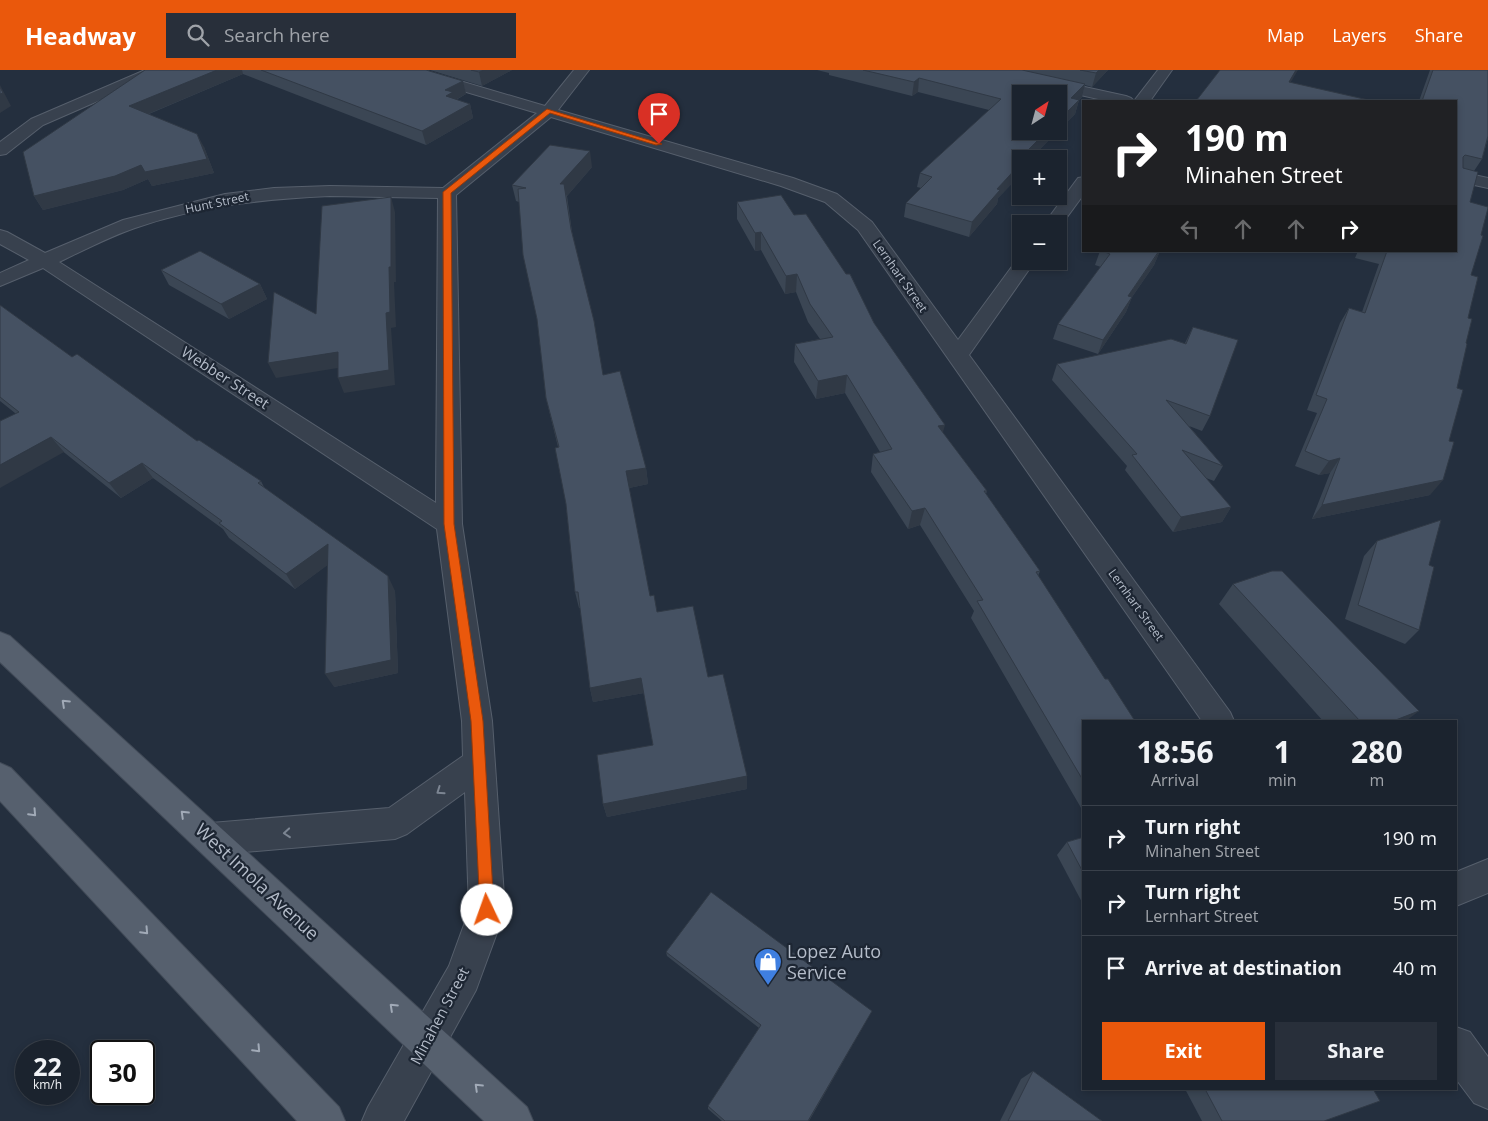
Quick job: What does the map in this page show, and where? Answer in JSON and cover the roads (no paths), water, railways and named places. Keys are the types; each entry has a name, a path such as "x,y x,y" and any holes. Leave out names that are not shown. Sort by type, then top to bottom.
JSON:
{"main road":[{"name":"West Imola Avenue","path":"0,644 513,1121"},
{"path":"0,778 325,1121"}],"street":[{"path":"0,150 37,122 157,70"},
{"name":"Lernhart Street","path":"408,70 787,182 831,198 865,226 1219,720"},
{"path":"447,192 549,111 582,70"},
{"path":"987,70 1122,100"},
{"path":"1143,100 1165,70"},
{"path":"1457,176 1488,183"},
{"path":"1060,215 1082,185"},
{"name":"Hunt Street","path":"0,280 129,224 225,199 274,193 321,191 447,192"},
{"name":"Minahen Street","path":"382,1121 463,977 487,910 477,721 449,524 447,192"},
{"name":"Webber Street","path":"0,236 43,260 449,524"},
{"path":"957,356 1019,270"},
{"path":"211,839 395,823 479,763"},
{"path":"1457,889 1488,876"},
{"path":"1457,1047 1488,1089"}],"place":[{"name":"Lopez Auto Service","path":"768,986"}]}
